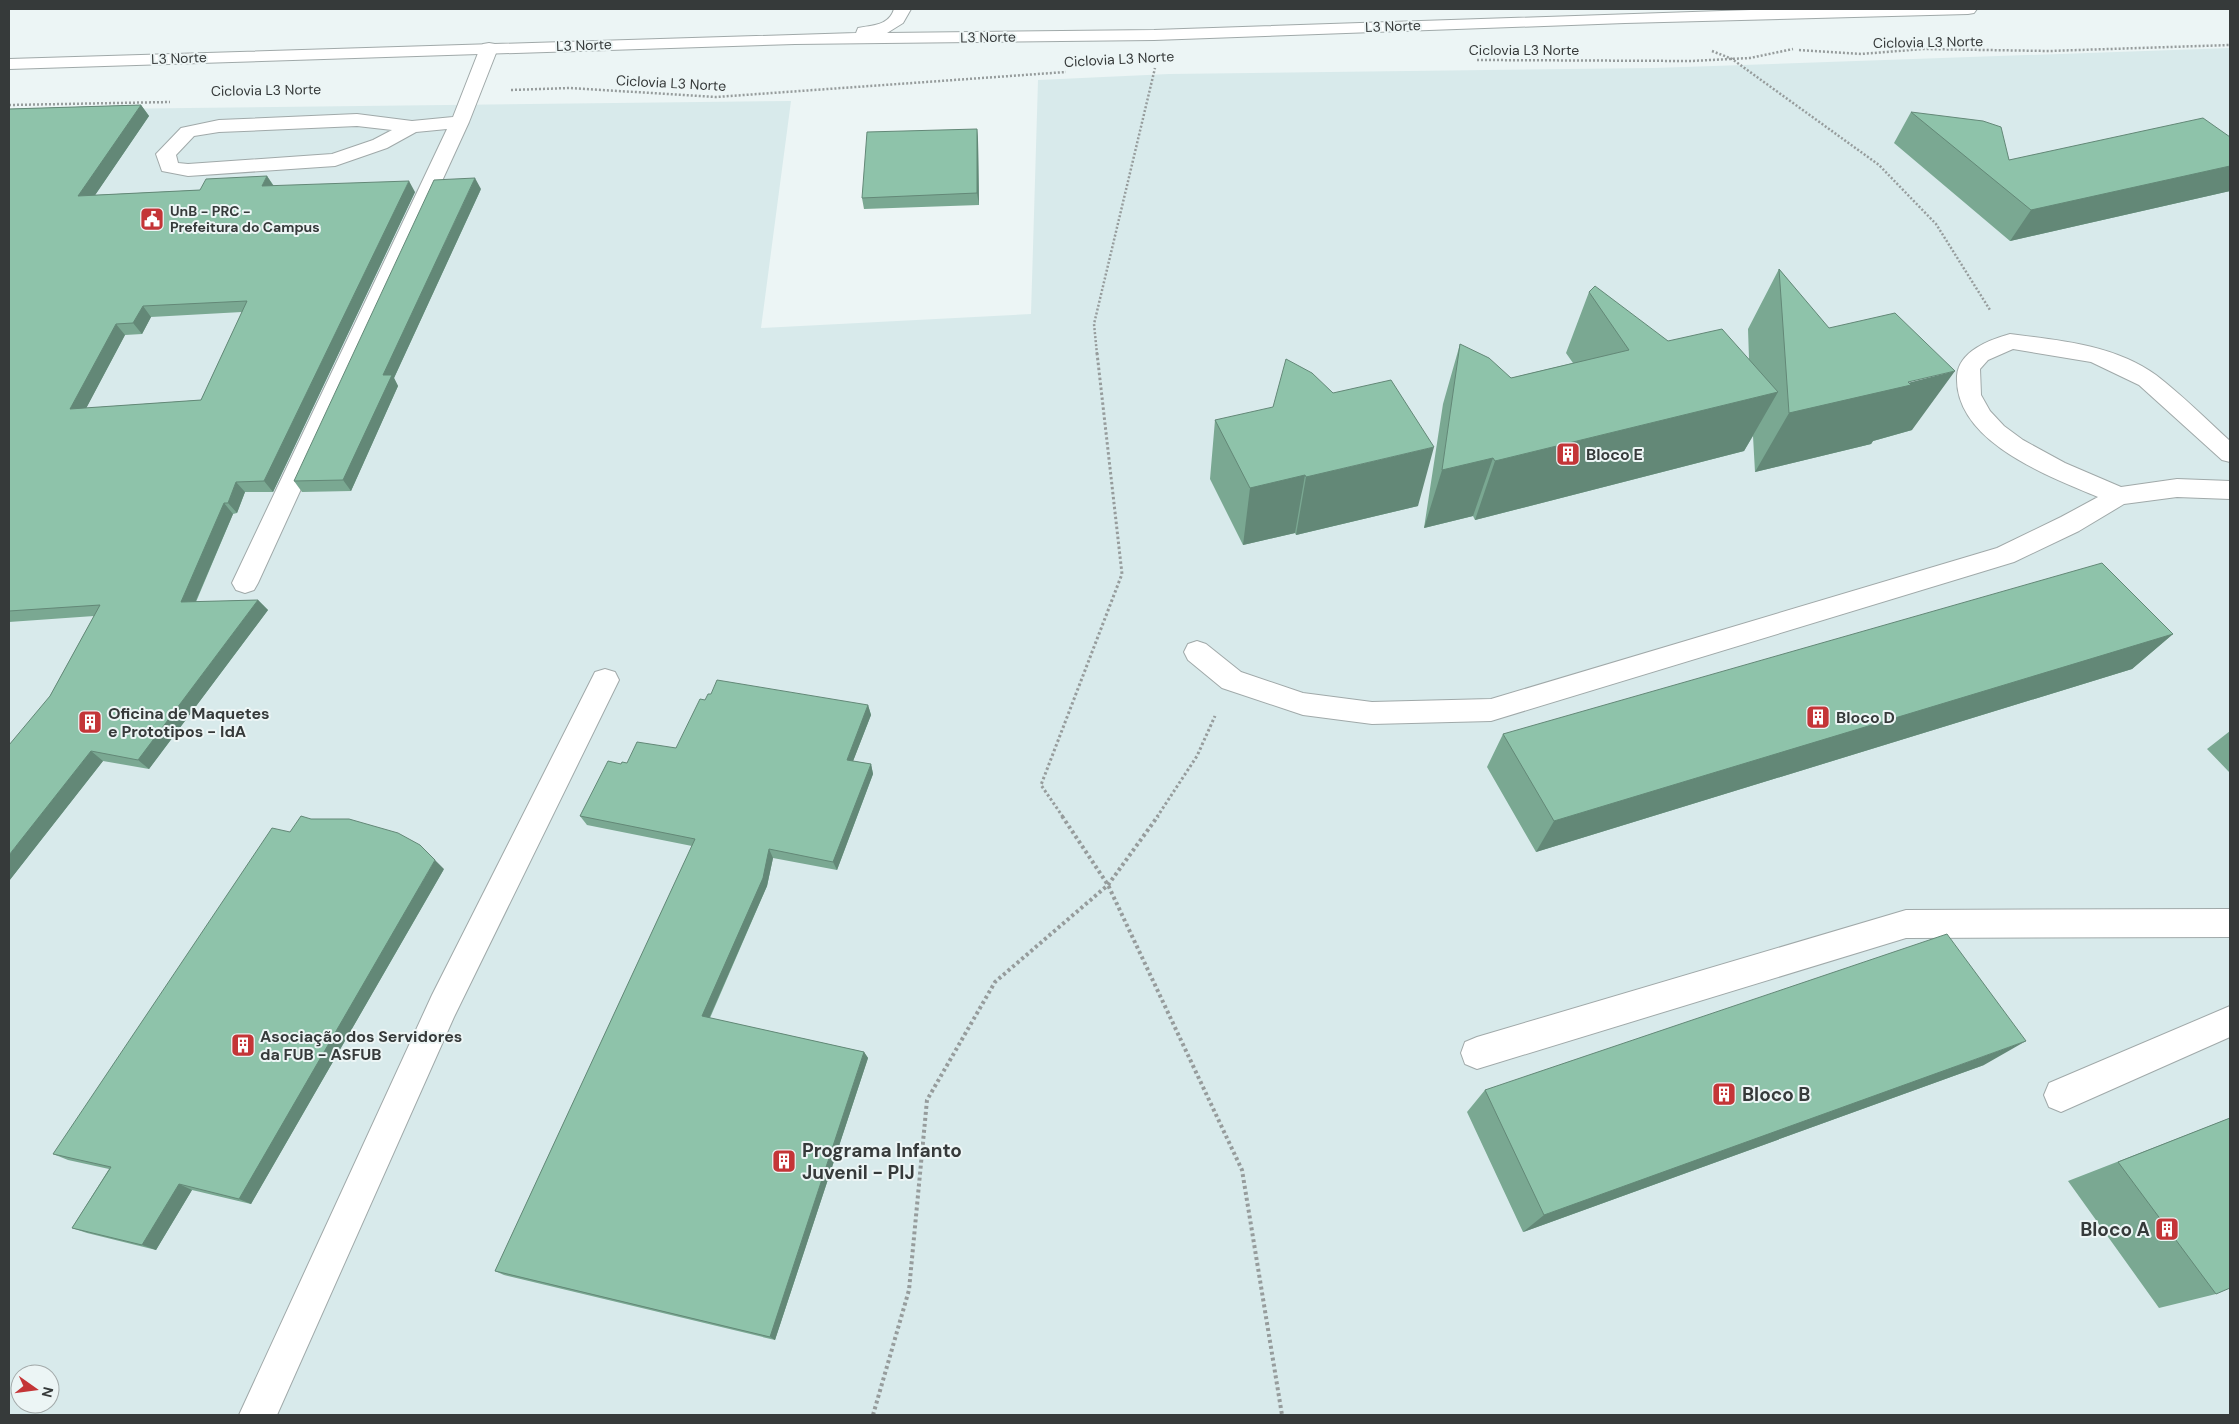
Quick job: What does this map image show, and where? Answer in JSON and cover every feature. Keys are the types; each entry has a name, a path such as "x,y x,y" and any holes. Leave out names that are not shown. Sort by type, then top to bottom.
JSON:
{"main road":[{"path":"795,39 874,31 889,26 897,20 902,9"},
{"name":"L3 Norte","path":"9,64 795,39 1154,35 1620,13 1968,9"},
{"path":"245,583 460,122 489,48"},
{"path":"412,127 380,144 336,160 188,170 169,167 166,154 188,132 219,126 358,120 412,127 460,122"},
{"path":"2119,496 2049,466 2007,442 1983,419 1970,396 1969,367 1980,355 2010,342 2054,347 2097,356 2147,380 2230,454"},
{"path":"1197,652 1232,680 1303,704 1362,712 1491,710 2005,555 2070,524 2119,496 2177,488 2230,490"},
{"path":"258,1415 442,1006 605,680"},
{"path":"1477,1053 1906,924 2230,923"},
{"path":"2061,1094 2230,1022"}],"path":[{"name":"Ciclovia L3 Norte","path":"1476,60 1691,61 1750,58 1793,49 1861,54 1923,49 2049,51 2230,45"},
{"path":"1706,49 1732,59 1879,165 1936,224 2010,342"},
{"path":"1156,66 1094,324 1122,574 1041,785 1108,885 1242,1170 1282,1415"},
{"name":"Ciclovia L3 Norte","path":"472,92 570,88 716,97 1068,72"},
{"path":"9,105 176,102"},
{"path":"873,1415 909,1290 927,1100 994,982 1108,885 1159,814 1197,756 1232,680"}],"shaded area":[{"path":"2230,48 2230,1415 9,1415 9,110 791,101 761,328 1031,314 1038,80 1169,74 1654,68"}],"building":[{"path":"141,105 78,196 200,190 206,179 267,176 262,186 409,181 264,481 236,482 228,503 224,503 181,602 258,600 138,760 91,751 9,855 9,745 50,696 100,605 9,611 9,109","holes":["247,301 201,400 70,409 116,324 133,323 143,306"]},
{"path":"1911,112 1983,121 2001,127 2009,160 2203,118 2230,137 2230,166 2031,210"},
{"path":"977,129 977,193 862,198 867,132"},
{"path":"475,178 383,375 392,375 343,480 294,481 434,180"},
{"path":"1779,269 1829,328 1895,313 1955,371 1908,382 1911,385 1789,413"},
{"path":"1595,286 1668,341 1722,329 1778,392 1495,461 1493,458 1442,470 1460,344 1489,358 1511,378 1629,350 1589,292"},
{"path":"1286,359 1312,373 1333,393 1391,380 1434,447 1250,488 1215,420 1273,407"},
{"name":"Bloco D","path":"2102,563 2173,634 1554,821 1503,734"},
{"path":"717,680 868,705 847,760 871,764 833,862 769,849 763,878 702,1016 864,1052 770,1337 495,1271 695,839 580,816 608,761 621,764 622,762 627,763 637,742 676,748 700,699 705,700 708,694 711,694"},
{"name":"Asociação dos Servidores da FUB - ASFUB","path":"301,816 311,819 349,819 398,833 420,845 435,860 239,1199 179,1184 142,1245 72,1228 111,1167 53,1154 272,828 290,832"},
{"name":"Bloco B","path":"1947,934 2026,1041 1544,1215 1485,1090"},
{"path":"2230,1118 2230,1288 2216,1294 2118,1162"}],"place":[{"name":"UnB - PRC - Prefeitura do Campus","path":"152,219"},
{"name":"Bloco E","path":"1568,454"},
{"name":"Bloco D","path":"1818,717"},
{"name":"Oficina de Maquetes e Prototipos - IdA","path":"90,722"},
{"name":"Asociação dos Servidores da FUB - ASFUB","path":"243,1045"},
{"name":"Bloco B","path":"1724,1094"},
{"name":"Programa Infanto Juvenil - PIJ","path":"784,1161"},
{"name":"Bloco A","path":"2167,1229"}]}
